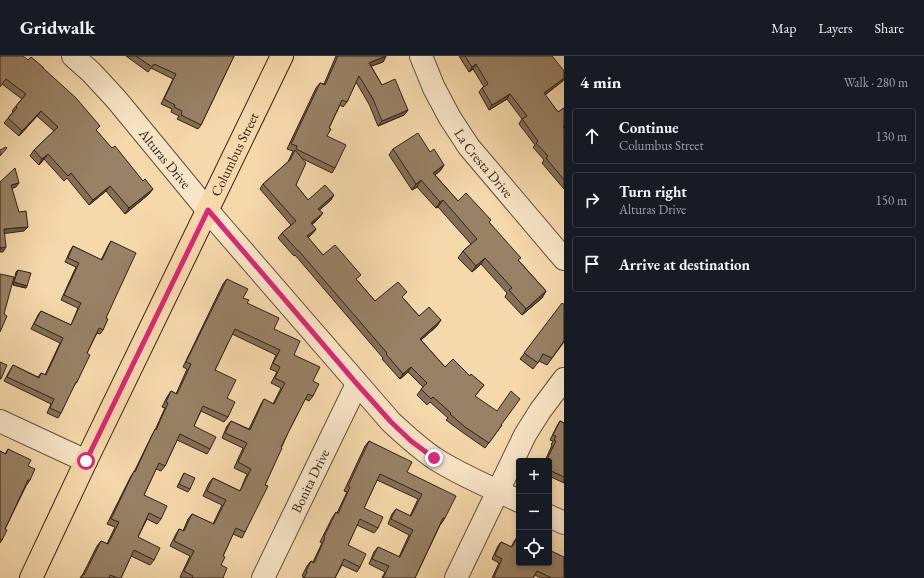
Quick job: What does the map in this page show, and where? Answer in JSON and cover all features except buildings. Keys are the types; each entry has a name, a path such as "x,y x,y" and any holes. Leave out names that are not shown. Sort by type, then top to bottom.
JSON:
{"main road":[{"name":"Columbus Street","path":"31,578 282,56"}],"street":[{"name":"Alturas Drive","path":"73,56 91,72 116,99 208,210 391,422 411,441 434,458 458,472 516,500"},
{"name":"La Cresta Drive","path":"421,56 440,100 469,147 564,258"},
{"path":"456,578 525,435 540,411 564,379"},
{"name":"Bonita Drive","path":"263,578 357,384"},
{"path":"0,421 86,461"},
{"path":"552,517 564,523"}],"route":[{"path":"86,461 208,210 391,422 411,441 434,458"}]}
